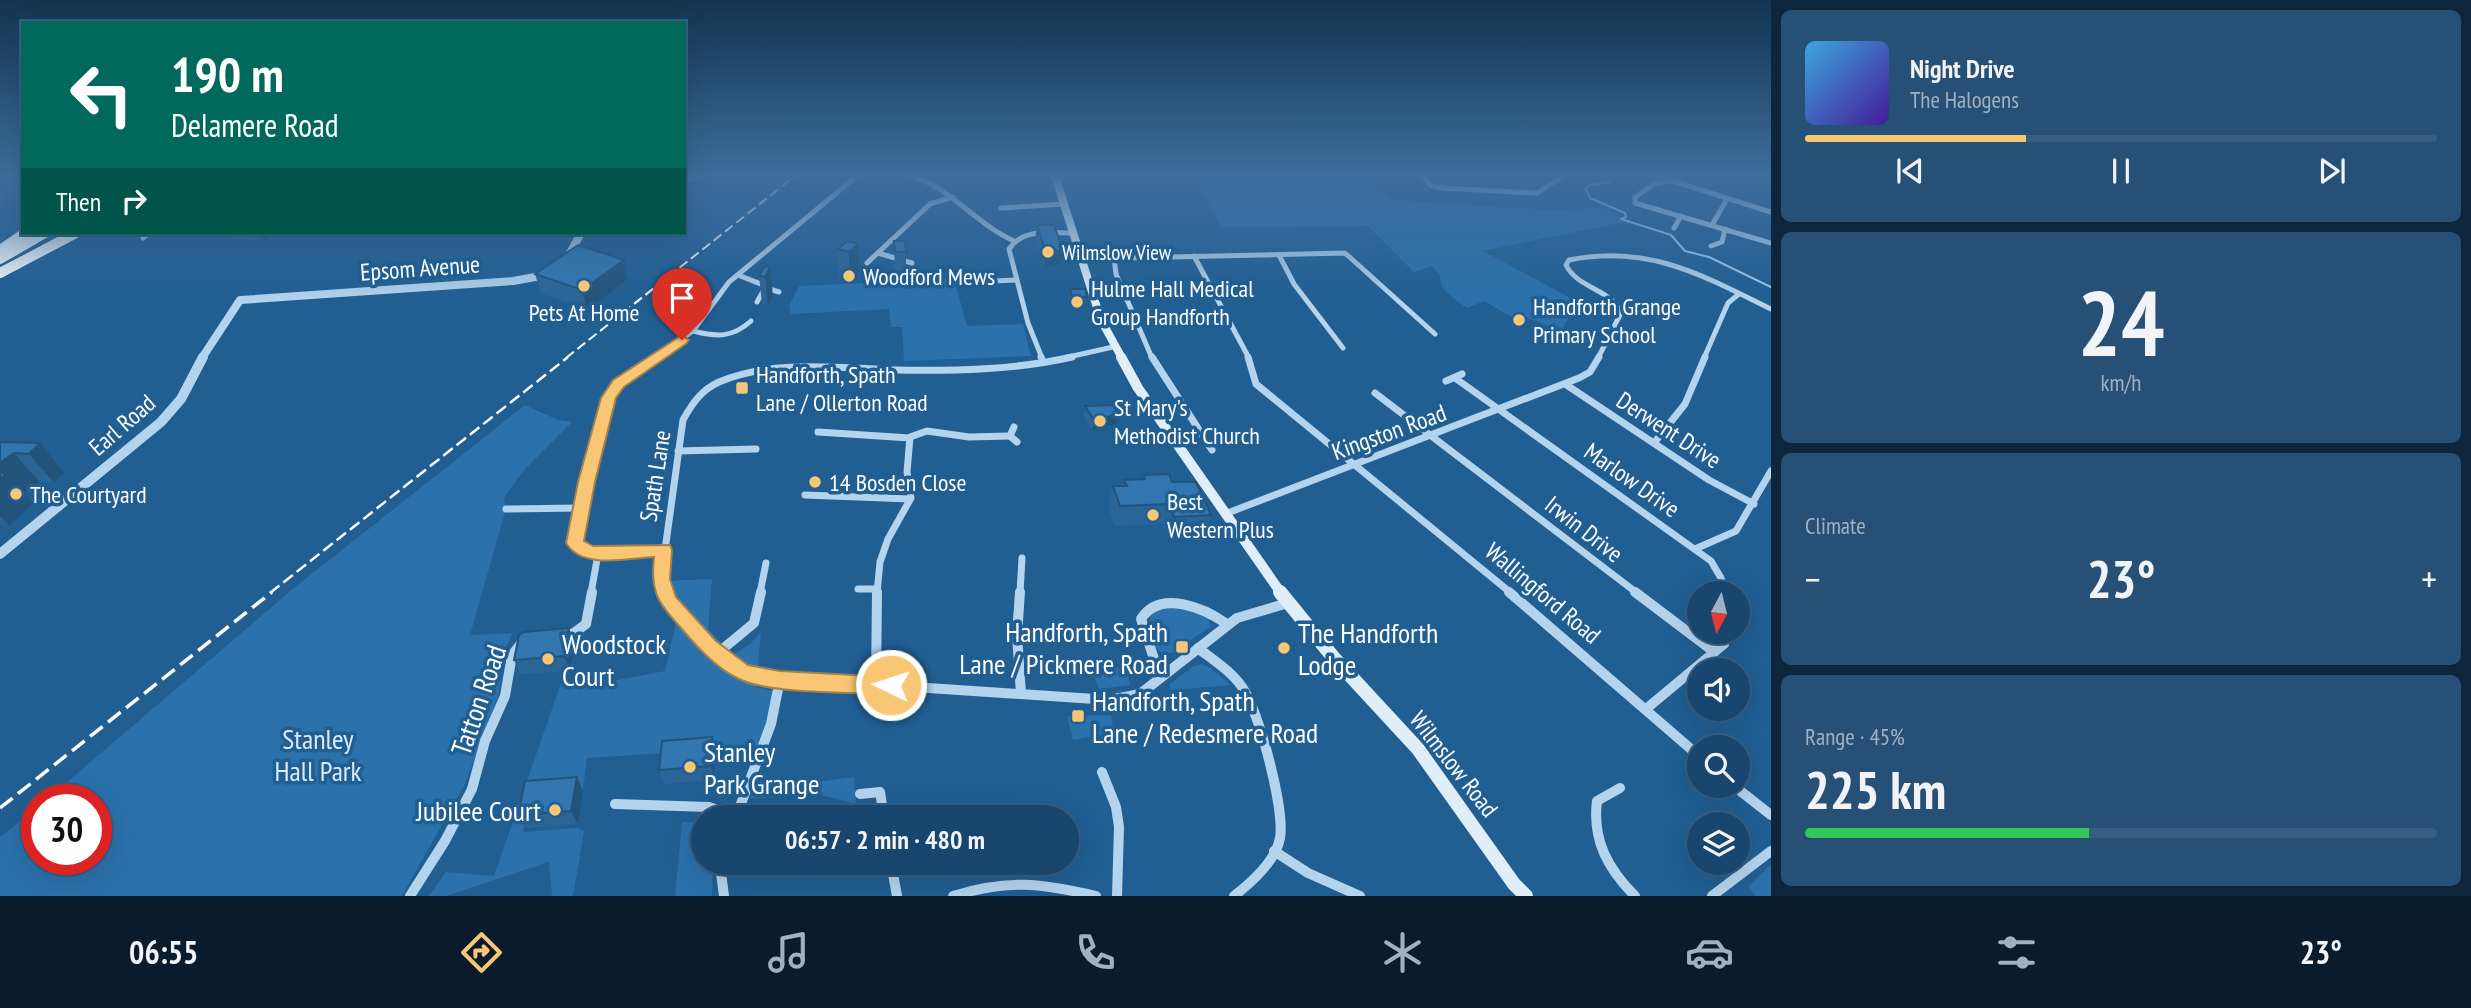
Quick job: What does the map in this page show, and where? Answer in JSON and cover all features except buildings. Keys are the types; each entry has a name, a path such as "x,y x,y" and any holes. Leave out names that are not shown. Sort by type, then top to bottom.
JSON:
{"highway":[{"path":"0,250 22,235"},
{"path":"0,259 42,235"},
{"path":"0,267 55,235"},
{"path":"0,273 72,235"}],"main road":[{"name":"Wilmslow Road","path":"1067,218 1113,346 1225,514 1288,603 1333,657 1418,749 1455,797 1520,892"}],"street":[{"path":"663,550 598,554 583,551 575,543 580,508 609,398 618,384 693,331 724,288 807,218"},
{"path":"867,263 915,218"},
{"path":"977,218 995,233 1014,241"},
{"path":"1674,228 1680,218"},
{"path":"1687,218 1771,243"},
{"path":"1712,225 1716,218"},
{"path":"1711,246 1722,242 1725,229"},
{"path":"1043,362 1009,251 1014,241 1030,234 1072,233"},
{"path":"143,238 147,235"},
{"name":"Epsom Avenue","path":"240,300 536,278 561,266 580,235"},
{"name":"Kingston Road","path":"1225,514 1501,411 1590,372 1621,313 1616,302 1572,276 1566,265 1569,260 1607,252 1633,253 1669,262 1739,294"},
{"path":"878,253 912,263"},
{"path":"1081,260 1345,254 1435,334"},
{"path":"1279,255 1294,284 1343,348"},
{"name":"Wallingford Road","path":"1194,256 1249,358 1256,384 1533,611 1687,745"},
{"path":"1114,258 1116,274 1140,337 1161,375 1212,450"},
{"path":"738,275 779,292"},
{"path":"968,282 1017,280"},
{"path":"757,302 766,288"},
{"path":"1654,443 1685,404 1728,303 1739,294 1771,309"},
{"name":"Earl Road","path":"0,554 161,422 181,399 212,339 240,300"},
{"path":"693,331 724,339 735,335 751,321"},
{"name":"Spath Lane","path":"1113,346 1043,362 973,368 881,369 795,365 765,369 725,382 699,396 685,413 663,550 661,579 668,601 709,647 743,672 780,679 1116,699 1140,694 1227,624 1246,615 1288,603"},
{"name":"Marlow Drive","path":"1446,381 1458,376 1501,411 1695,549 1718,570 1721,581"},
{"name":"Derwent Drive","path":"1565,384 1709,480 1754,504"},
{"name":"Irwin Drive","path":"1376,393 1713,651"},
{"path":"817,432 910,438 927,430 986,438 1014,435"},
{"path":"876,684 877,589 883,550 910,499 907,472 910,438"},
{"path":"678,451 756,449"},
{"path":"1695,549 1736,531 1771,471"},
{"path":"805,495 910,499"},
{"path":"506,509 580,508"},
{"path":"554,636 574,633 586,624 598,554"},
{"path":"1021,694 1017,635 1022,558"},
{"path":"719,652 742,638 758,620 766,563"},
{"path":"858,589 877,589"},
{"path":"1166,672 1150,653 1141,619 1146,609 1155,605 1188,605 1205,610 1227,624"},
{"name":"Tatton Road","path":"410,896 472,789 485,741 505,696 512,655 522,641 530,638"},
{"path":"1646,709 1724,644"},
{"path":"1198,648 1230,674 1248,696 1280,816 1280,837 1274,851 1259,873 1234,896"},
{"path":"741,805 771,724 780,679"},
{"path":"1102,772 1116,807 1119,827 1117,896"},
{"path":"1620,788 1597,802 1593,818 1595,832 1611,868 1635,896"},
{"path":"860,794 880,792 882,805"},
{"path":"1749,798 1771,815"},
{"path":"615,804 691,806"},
{"path":"1274,851 1308,873 1360,896"},
{"path":"1712,896 1771,851"},
{"path":"721,875 724,896"},
{"path":"893,875 897,896"},
{"path":"953,896 984,885 1013,880 1096,896"}],"green space":[{"path":"1216,218 1623,218 1629,221 1483,251 1578,302 1561,331 1523,316 1515,319 1484,301 1467,308 1445,291 1440,275 1432,266 1414,272 1368,226 1221,227"},
{"path":"954,279 967,326 1023,324 1031,356 904,361 902,327 891,327 889,309 791,314 789,306 799,286"},
{"name":"Stanley Hall Park","path":"525,405 558,420 572,422 524,470 504,498 506,509 470,635 513,633 505,648 499,693 465,784 402,896 0,896 0,837 21,821 21,875 112,875 112,784 65,784 294,588"},
{"path":"712,579 708,629 733,655 750,644 761,632 756,687 775,692 767,724 756,747 587,758 583,790 531,794 523,832 578,828 584,831 573,896 552,896 549,862 446,896 429,896 446,872 494,876 561,683 613,681 665,671 677,619 663,581"},
{"path":"1159,609 1188,609 1209,619 1210,627 1172,653 1161,653 1153,643 1150,615"},
{"path":"1201,664 1212,669 1231,685 1171,690 1169,685 1192,667"},
{"path":"1122,668 1127,671 1130,685 1099,689 1092,669"},
{"path":"1111,715 1114,733 1073,740 1067,716"},
{"path":"854,777 856,804 817,794 816,782"},
{"path":"809,783 810,794 750,799 754,789"},
{"path":"682,822 691,822 691,875 713,875 712,896 675,896"},
{"path":"1771,864 1771,896 1755,896 1749,887"}],"waterway":[{"path":"1624,218 1621,219 1671,235 1685,251 1709,257 1771,287"}],"railway":[{"path":"566,358 742,218"},
{"path":"270,593 568,357"},
{"path":"0,808 272,592"}],"place":[{"name":"Wilmslow View","path":"1048,252"},
{"name":"Woodford Mews","path":"849,276"},
{"name":"Pets At Home","path":"584,286"},
{"name":"Hulme Hall Medical Group Handforth","path":"1077,302"},
{"name":"Handforth Grange Primary School","path":"1519,320"},
{"name":"Handforth, Spath Lane / Ollerton Road","path":"742,388"},
{"name":"St Mary's Methodist Church","path":"1100,421"},
{"name":"14 Bosden Close","path":"815,482"},
{"name":"The Courtyard","path":"16,494"},
{"name":"Best Western Plus","path":"1153,515"},
{"name":"Handforth, Spath Lane / Pickmere Road","path":"1182,647"},
{"name":"The Handforth Lodge","path":"1284,648"},
{"name":"Woodstock Court","path":"548,659"},
{"name":"Handforth, Spath Lane / Redesmere Road","path":"1078,716"},
{"name":"Stanley Park Grange","path":"690,767"},
{"name":"Jubilee Court","path":"555,810"}],"route":[{"path":"682,340 618,384 604,407 575,543 583,551 598,554 663,550 661,579 668,601 681,619 709,647 743,672 780,679 891,685"}]}
